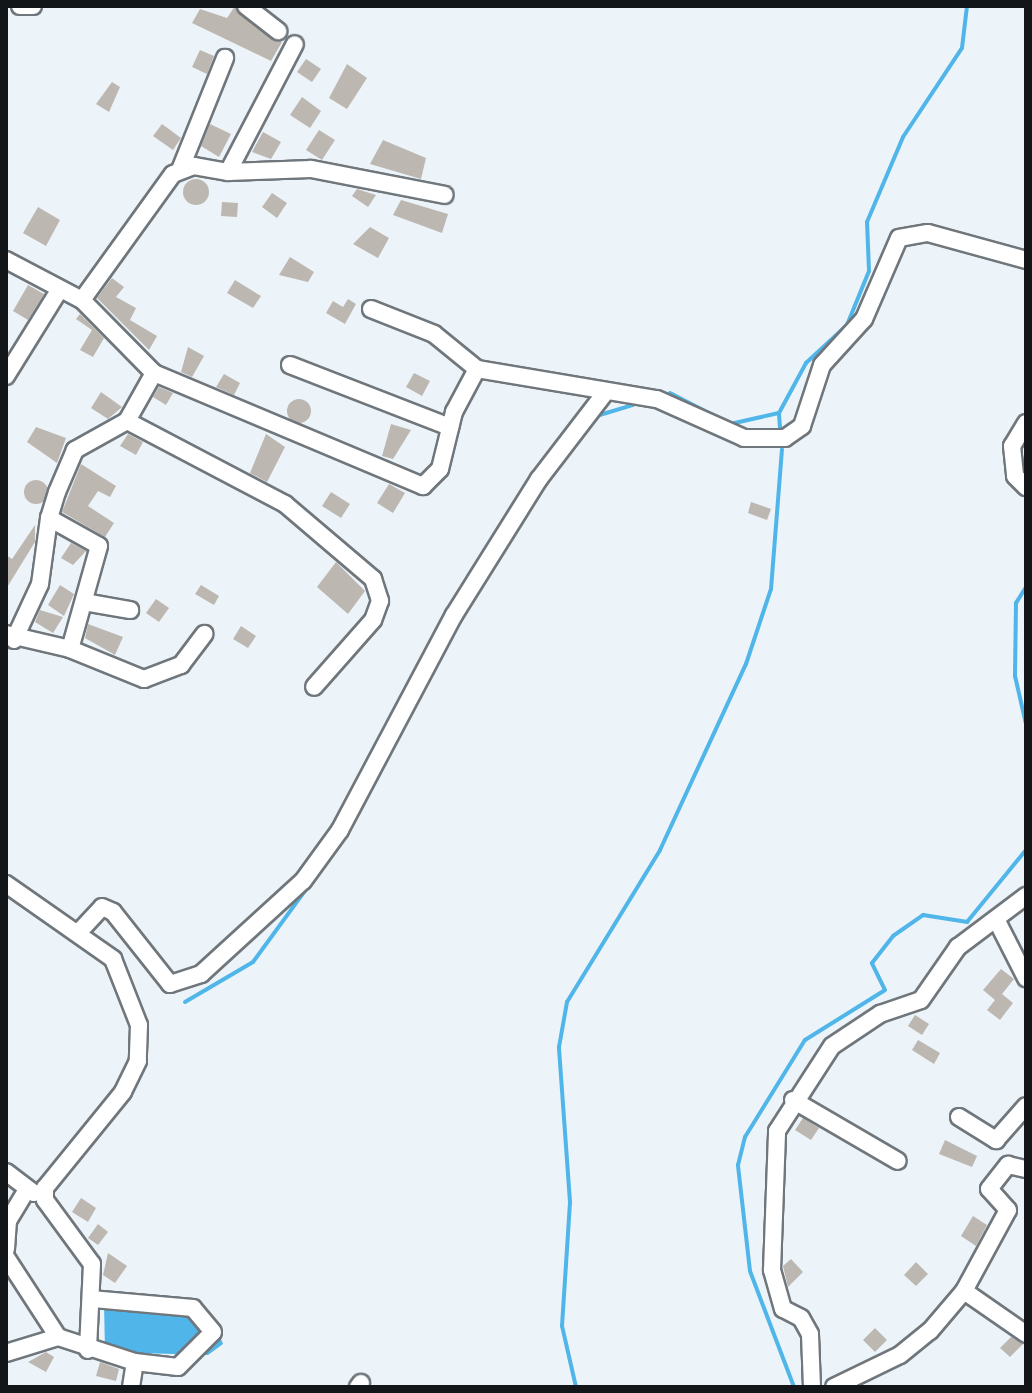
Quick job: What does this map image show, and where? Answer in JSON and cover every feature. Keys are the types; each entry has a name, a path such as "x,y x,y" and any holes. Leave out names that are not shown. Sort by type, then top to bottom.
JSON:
{"street":[{"path":"20,6 33,6"},
{"path":"243,7 278,31"},
{"path":"228,172 295,44"},
{"path":"82,300 180,170 225,58"},
{"path":"180,170 311,169 445,195"},
{"path":"371,309 434,334 477,369 667,402 744,438 785,438 802,426 822,365 864,319 899,238 928,233 1026,260"},
{"path":"6,260 82,300 154,373 412,485 423,486 440,469 467,377 477,369"},
{"path":"6,376 60,289"},
{"path":"290,365 450,427"},
{"path":"154,373 127,421 75,450 49,518 40,584 10,637 70,649 144,679 181,665 204,634"},
{"path":"78,933 102,907 113,912 170,984 201,974 303,881 340,830 461,603 539,479 605,393"},
{"path":"127,421 285,504 373,579 380,601 373,620 314,687"},
{"path":"1026,423 1012,446 1015,476 1026,487"},
{"path":"49,518 99,546 70,649"},
{"path":"84,602 130,610"},
{"path":"6,884 78,933 123,972 139,1025 138,1061 123,1092 53,1176 45,1200"},
{"path":"812,1387 810,1334 801,1318 783,1309 772,1270 770,1176 777,1131 793,1100 832,1046 880,1014 921,1000 958,947 998,923 1026,896"},
{"path":"998,923 1026,978"},
{"path":"793,1100 898,1161"},
{"path":"959,1117 996,1140 1026,1106"},
{"path":"834,1387 857,1381 922,1340 964,1291 1008,1210 989,1189 1008,1165 1026,1169"},
{"path":"6,1172 45,1200 92,1264 93,1299 88,1350"},
{"path":"6,1249 7,1221 27,1189"},
{"path":"6,1257 58,1337 88,1350 135,1362 178,1367 213,1332 193,1308 93,1299"},
{"path":"964,1291 1026,1334"},
{"path":"6,1353 58,1337"},
{"path":"131,1387 135,1362"}],"water":[{"path":"104,1303 188,1314 216,1326 223,1344 208,1355 105,1352"}],"building":[{"path":"235,6 282,42 271,61 192,23 200,9 227,18"},
{"path":"200,50 214,56 207,74 192,67"},
{"path":"306,59 321,69 312,82 297,72"},
{"path":"347,64 367,78 347,109 329,98"},
{"path":"112,82 120,87 109,112 96,104"},
{"path":"302,97 321,111 310,128 290,115"},
{"path":"162,124 181,138 173,150 153,136"},
{"path":"210,124 231,134 219,157 201,146"},
{"path":"319,130 335,140 322,160 306,150"},
{"path":"263,132 281,142 271,159 252,152"},
{"path":"383,140 426,158 421,179 370,164"},
{"path":"196,179 205,183 209,192 205,201 196,205 187,201 183,192 187,183"},
{"path":"357,189 376,195 368,207 352,196"},
{"path":"272,193 287,203 277,218 262,207"},
{"path":"401,200 448,214 442,233 393,215"},
{"path":"222,202 238,203 237,217 221,216"},
{"path":"38,207 60,220 46,246 23,233"},
{"path":"370,227 389,238 378,258 353,244"},
{"path":"290,257 314,272 308,282 279,275"},
{"path":"112,278 124,287 116,297 136,308 130,320 157,336 149,350 97,298"},
{"path":"235,280 261,296 253,308 227,293"},
{"path":"28,285 44,294 28,320 13,311"},
{"path":"348,299 356,304 345,324 326,313 333,301 343,307"},
{"path":"80,314 104,338 93,357 80,350 92,330 76,319"},
{"path":"188,347 204,356 192,377 181,372"},
{"path":"414,373 430,381 422,396 406,387"},
{"path":"224,374 240,383 234,395 216,387"},
{"path":"159,387 173,393 166,405 153,397"},
{"path":"101,392 122,407 108,419 91,408"},
{"path":"299,399 310,406 311,411 304,422 299,423 288,416 287,411 294,400"},
{"path":"391,424 411,430 393,459 382,456"},
{"path":"36,427 66,438 57,463 27,442"},
{"path":"128,434 143,442 136,455 120,446"},
{"path":"266,434 285,447 267,482 250,473"},
{"path":"81,464 116,486 110,497 98,491 88,506 114,523 105,537 62,512"},
{"path":"36,480 44,484 48,492 44,500 36,504 28,500 24,492 28,484"},
{"path":"389,484 405,493 393,513 377,503"},
{"path":"331,492 350,504 341,518 322,506"},
{"path":"751,502 771,509 767,520 748,513"},
{"path":"35,525 35,542 6,589 6,555 12,559"},
{"path":"71,543 86,551 73,565 61,558"},
{"path":"336,562 365,591 348,614 317,587"},
{"path":"60,585 74,594 64,616 48,605"},
{"path":"201,585 219,596 214,605 195,594"},
{"path":"156,599 169,608 159,622 146,613"},
{"path":"40,610 63,617 53,633 35,622"},
{"path":"88,624 123,637 115,655 85,638"},
{"path":"241,626 256,636 248,648 233,639"},
{"path":"1001,969 1014,979 1002,994 1013,1003 1000,1020 987,1010 995,1000 983,990"},
{"path":"915,1015 929,1024 922,1035 908,1026"},
{"path":"918,1040 940,1053 934,1064 912,1050"},
{"path":"803,1118 819,1128 811,1140 795,1130"},
{"path":"945,1140 977,1156 972,1167 939,1154"},
{"path":"81,1198 96,1208 88,1222 72,1212"},
{"path":"973,1216 987,1225 976,1246 961,1236"},
{"path":"98,1224 108,1232 98,1245 88,1238"},
{"path":"108,1253 127,1266 115,1283 103,1275"},
{"path":"791,1259 803,1272 788,1287 783,1266"},
{"path":"916,1262 928,1274 916,1286 904,1275"},
{"path":"875,1328 887,1340 875,1352 863,1340"},
{"path":"1011,1337 1023,1344 1010,1357 1000,1348"},
{"path":"46,1352 54,1357 46,1372 28,1362"},
{"path":"100,1362 119,1369 116,1381 96,1376"}],"waterway":[{"path":"780,428 779,413 806,363 847,325 869,271 867,222 903,137 962,48 967,6"},
{"path":"670,393 730,424 779,413"},
{"path":"593,417 633,405"},
{"path":"576,1387 562,1326 570,1202 559,1047 567,1002 660,850 746,664 771,589 782,449"},
{"path":"1005,449 1013,484"},
{"path":"487,548 524,488"},
{"path":"1026,587 1016,603 1015,676 1026,724"},
{"path":"358,814 424,687"},
{"path":"1026,734 1026,751"},
{"path":"794,1387 750,1271 738,1165 745,1137 805,1040 885,990 872,963 893,936 923,915 967,922 1026,850"},
{"path":"185,1002 253,962 334,851"}]}
